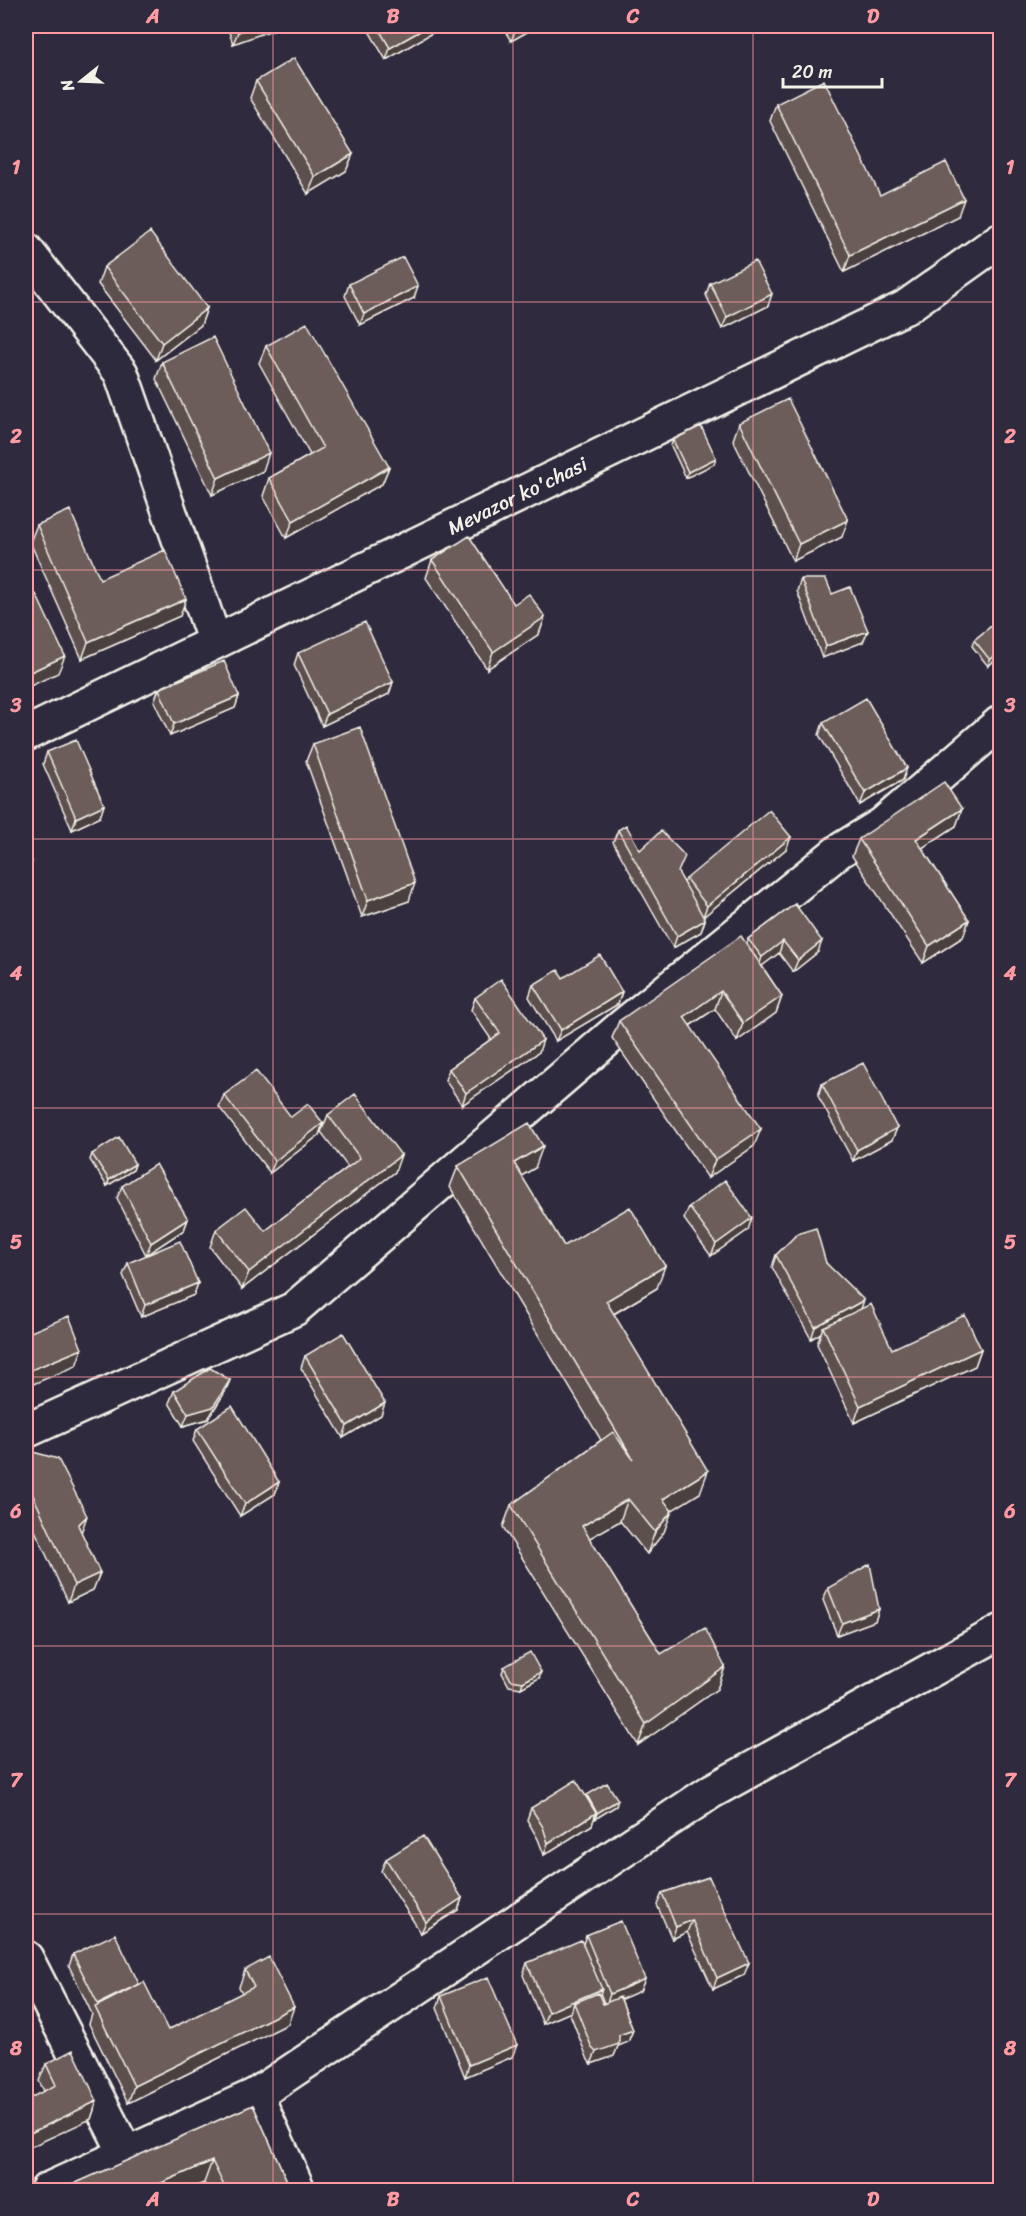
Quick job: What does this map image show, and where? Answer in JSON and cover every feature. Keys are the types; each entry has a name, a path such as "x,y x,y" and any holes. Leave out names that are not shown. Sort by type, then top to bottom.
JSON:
{"street":[{"name":"Mevazor ko'chasi","path":"26,734 906,307 1000,240"},
{"path":"26,250 121,373 215,642"},
{"path":"26,1431 294,1309 624,1025 839,851 883,824 1000,723"},
{"path":"47,2190 256,2095 712,1791 1000,1632"},
{"path":"26,1958 126,2154"},
{"path":"256,2095 298,2190"}],"building":[{"path":"236,26 256,26 238,32"},
{"path":"377,26 429,26 390,48"},
{"path":"294,58 353,154 315,177 256,81"},
{"path":"824,80 880,195 946,162 964,199 850,255 776,104"},
{"path":"150,232 207,308 162,343 104,267"},
{"path":"403,257 418,286 364,314 349,284"},
{"path":"755,261 772,294 727,317 710,283"},
{"path":"307,323 389,467 293,521 269,478 323,448 266,346"},
{"path":"213,337 269,453 218,478 162,362"},
{"path":"788,399 848,520 799,544 739,423"},
{"path":"701,426 716,458 688,472 673,440"},
{"path":"70,510 100,579 165,550 186,599 88,642 37,525"},
{"path":"469,536 514,604 529,594 545,617 493,652 432,560"},
{"path":"801,579 826,579 832,594 850,587 868,631 826,646"},
{"path":"36,594 65,656 26,674 26,634 29,632 26,626 26,599"},
{"path":"1000,619 1000,651 990,660 974,640"},
{"path":"365,622 393,682 327,714 298,653"},
{"path":"224,661 239,696 174,724 159,689"},
{"path":"866,698 907,768 865,793 823,723"},
{"path":"360,727 415,883 368,900 313,744"},
{"path":"76,740 104,805 76,818 47,752"},
{"path":"944,782 962,809 916,839 969,920 929,946 859,839"},
{"path":"769,810 791,837 707,906 686,879"},
{"path":"626,825 640,850 661,831 685,856 678,872 705,920 677,936 618,830"},
{"path":"26,847 32,862 26,865"},
{"path":"795,904 822,941 798,960 783,941 762,957 748,939"},
{"path":"741,936 782,996 743,1023 721,991 684,1017 761,1129 715,1160 619,1021"},
{"path":"600,955 622,992 561,1030 533,985 558,970 563,978"},
{"path":"501,979 543,1040 466,1093 449,1069 500,1033 475,998"},
{"path":"863,1063 897,1128 857,1150 822,1084"},
{"path":"256,1071 291,1117 308,1104 323,1123 275,1161 224,1095"},
{"path":"355,1094 401,1155 249,1272 216,1230 246,1207 265,1231 360,1158 328,1115"},
{"path":"529,1123 543,1146 514,1163 564,1246 630,1207 665,1266 606,1301 708,1471 663,1499 672,1511 655,1532 628,1499 582,1526 661,1654 705,1628 725,1667 646,1724 511,1505 613,1432 633,1459 458,1166"},
{"path":"119,1137 135,1164 109,1180 92,1154"},
{"path":"156,1164 188,1219 151,1243 122,1186"},
{"path":"725,1180 752,1218 716,1244 689,1207"},
{"path":"816,1228 826,1263 864,1300 815,1327 776,1255 797,1234"},
{"path":"180,1241 198,1283 145,1305 128,1263"},
{"path":"871,1304 892,1349 965,1315 981,1349 860,1406 823,1327"},
{"path":"69,1316 82,1349 26,1372 26,1334"},
{"path":"343,1333 385,1403 347,1426 305,1356"},
{"path":"210,1368 230,1380 213,1407 188,1414 174,1391"},
{"path":"232,1406 279,1482 245,1504 197,1429"},
{"path":"26,1450 58,1459 87,1516 78,1525 100,1573 74,1585 32,1493 26,1496"},
{"path":"870,1564 879,1609 842,1623 828,1588"},
{"path":"530,1652 541,1672 523,1682 511,1680 504,1667"},
{"path":"576,1780 596,1813 548,1843 543,1827 531,1808"},
{"path":"607,1783 618,1800 597,1813 587,1795"},
{"path":"423,1836 462,1898 426,1922 386,1859"},
{"path":"709,1877 749,1963 717,1978 692,1920 676,1927 662,1893"},
{"path":"621,1921 645,1979 610,1994 586,1935"},
{"path":"115,1934 139,1984 98,2004 73,1954"},
{"path":"581,1940 602,1989 548,2012 527,1963"},
{"path":"269,1957 294,2007 134,2086 95,2007 144,1982 168,2030 254,1987 245,1970"},
{"path":"488,1977 517,2045 469,2065 441,1996"},
{"path":"598,1993 603,2004 620,1997 633,2030 619,2035 619,2044 596,2052 592,2048 574,2003"},
{"path":"73,2050 97,2101 26,2135 26,2100 56,2085 46,2064"},
{"path":"253,2105 291,2190 226,2190 212,2161 145,2190 71,2190 69,2186"}]}
